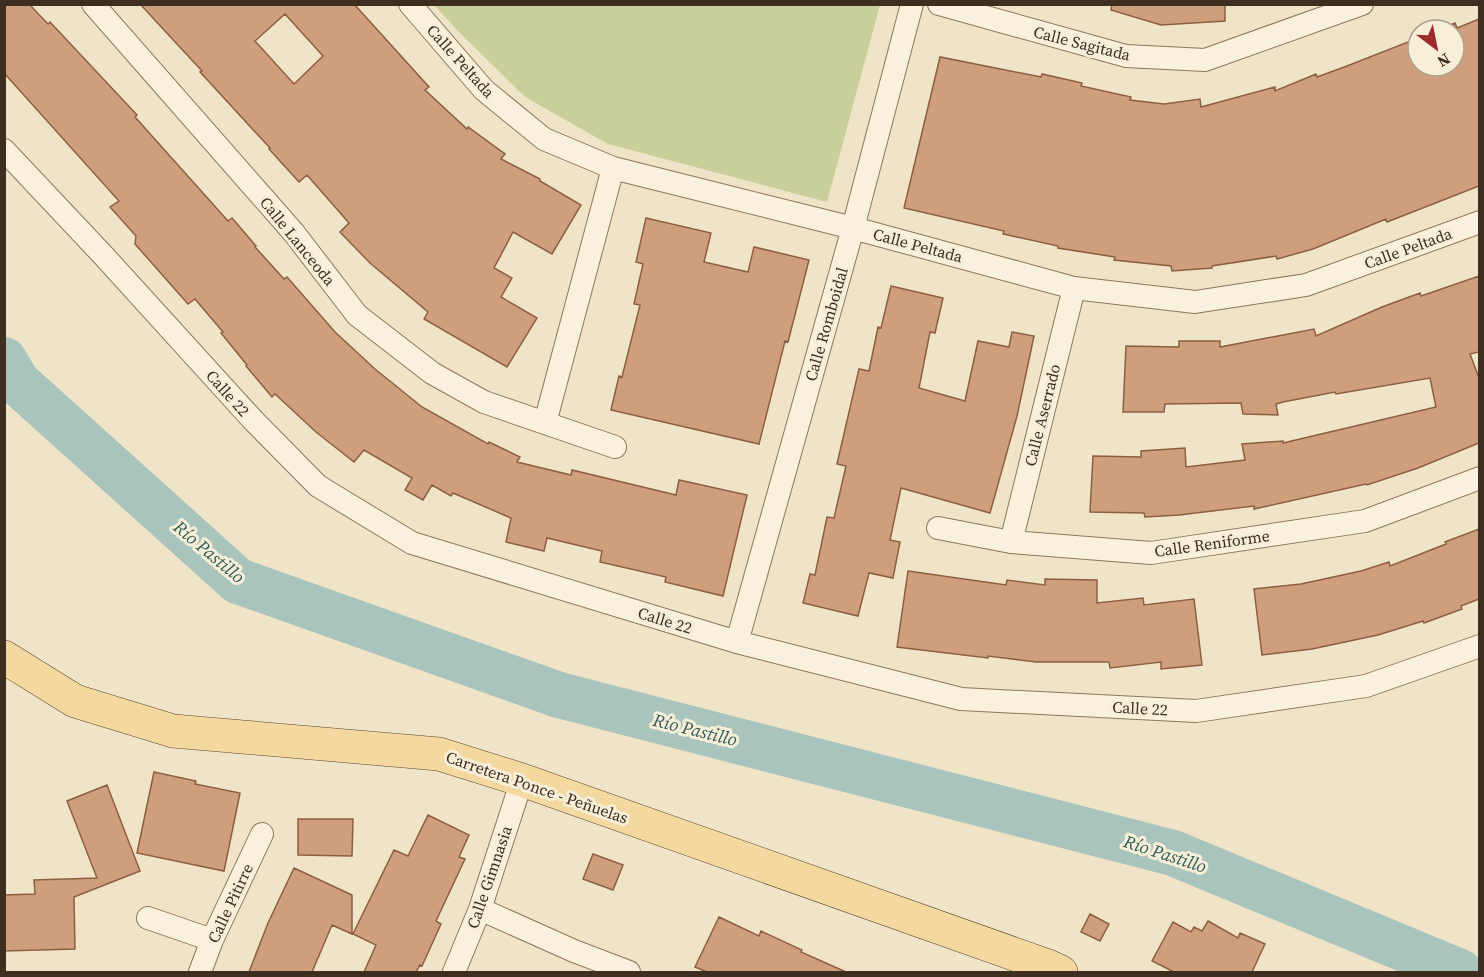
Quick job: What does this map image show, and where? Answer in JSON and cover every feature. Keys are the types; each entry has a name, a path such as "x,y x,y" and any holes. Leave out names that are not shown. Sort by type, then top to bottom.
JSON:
{"main road":[{"name":"Carretera Ponce - Peñuelas","path":"4,657 75,701 173,731 440,754 522,780 1061,972"}],"street":[{"name":"Calle Lanceoda","path":"93,4 294,234 357,315 432,373 484,402 615,447"},
{"name":"Calle Peltada","path":"410,4 484,90 543,139 613,168 853,228 1074,288 1196,302 1306,285 1479,222"},
{"name":"Calle Romboidal","path":"737,642 853,228 912,4"},
{"name":"Calle Sagitada","path":"939,4 1126,57 1204,60 1362,4"},
{"name":"Calle 22","path":"4,150 252,419 318,486 412,543 737,642 961,699 1196,711 1366,686 1479,646"},
{"path":"545,423 613,168"},
{"name":"Calle Aserrado","path":"1011,542 1074,288"},
{"name":"Calle Reniforme","path":"938,528 1011,542 1151,553 1365,521 1479,478"},
{"name":"Calle Gimnasia","path":"454,972 480,909 522,780"},
{"name":"Calle Pitirre","path":"200,972 212,940 262,834"},
{"path":"480,909 574,951 628,972"},
{"path":"148,918 212,940"}],"green space":[{"path":"434,5 880,5 827,202 608,144 525,97"}],"building":[{"path":"4,4 29,4 48,24 50,22 137,115 135,117 228,221 232,218 255,247 284,279 287,277 335,332 375,369 422,407 488,444 489,442 520,457 517,462 571,475 572,470 676,495 679,480 747,495 723,596 665,582 666,577 600,562 602,551 547,538 544,551 506,542 511,518 453,493 451,496 432,485 423,500 405,490 412,478 364,450 354,462 316,432 275,394 272,397 195,299 188,304 135,244 136,236 110,207 119,201 4,73"},
{"path":"140,4 354,4 429,87 425,90 467,129 468,127 505,154 501,159 540,179 581,205 552,254 513,232 494,268 512,278 501,297 537,318 507,367 424,319 428,312 370,263 340,232 349,223 307,175 299,182 200,72 202,71","holes":["285,14 323,56 294,84 255,41"]},
{"path":"1112,4 1225,4 1225,21 1161,25 1111,10"},
{"path":"1479,19 1479,186 1387,222 1386,219 1313,249 1277,259 1276,256 1212,266 1212,268 1172,271 1171,266 1114,260 1115,257 1058,248 1058,246 1003,234 1004,231 904,208 940,57 1082,83 1081,86 1131,97 1130,100 1164,104 1200,99 1201,107 1275,87 1275,91 1406,43 1406,78 1466,78 1466,24"},
{"path":"646,218 711,233 704,262 748,272 754,247 809,260 788,342 785,341 759,444 611,410 619,376 622,377 640,305 634,304 643,264 636,262"},
{"path":"1479,276 1479,352 1470,354 1479,378 1479,443 1418,468 1367,485 1254,509 1254,506 1145,517 1144,513 1090,512 1093,456 1141,457 1141,451 1185,448 1186,467 1245,460 1242,444 1283,441 1283,443 1436,407 1430,378 1283,402 1276,404 1278,415 1243,414 1241,403 1165,404 1164,412 1123,412 1126,346 1179,347 1179,341 1220,341 1220,347 1314,329 1316,336 1420,293 1421,296"},
{"path":"891,286 943,298 935,333 930,332 919,388 965,401 978,341 1009,347 1012,332 1034,336 1017,416 990,513 901,488 890,540 900,542 893,578 869,573 858,616 803,603 810,574 815,575 827,517 834,518 846,466 837,464 859,369 869,371 878,327 881,328"},
{"path":"1479,529 1479,599 1461,606 1462,609 1424,623 1423,621 1378,635 1312,649 1262,655 1254,589 1301,584 1361,571 1389,562 1390,566"},
{"path":"908,571 1006,585 1007,580 1045,585 1045,579 1097,580 1097,603 1143,598 1144,605 1194,599 1202,665 1161,669 1161,662 1110,668 1109,662 1036,662 897,647"},
{"path":"154,772 196,781 195,784 240,793 224,871 137,853"},
{"path":"107,785 140,871 74,897 75,949 4,951 4,895 35,894 34,880 97,878 67,801"},
{"path":"428,815 469,835 459,857 465,859 436,921 441,924 422,966 420,965 416,972 364,972 376,945 353,934 394,850 408,856"},
{"path":"298,819 353,819 352,856 298,855"},
{"path":"593,854 623,865 613,890 583,879"},
{"path":"294,868 352,895 352,934 332,925 312,972 249,972 268,923"},
{"path":"1090,914 1109,924 1100,941 1081,932"},
{"path":"719,917 759,936 761,931 846,972 707,972 695,967"},
{"path":"1208,921 1238,938 1240,933 1265,944 1252,972 1174,972 1152,961 1173,922 1191,932 1194,927 1202,931"}],"waterway":[{"name":"Río Pastillo","path":"4,360 17,382 238,581 559,695 1173,853 1460,972"}]}
